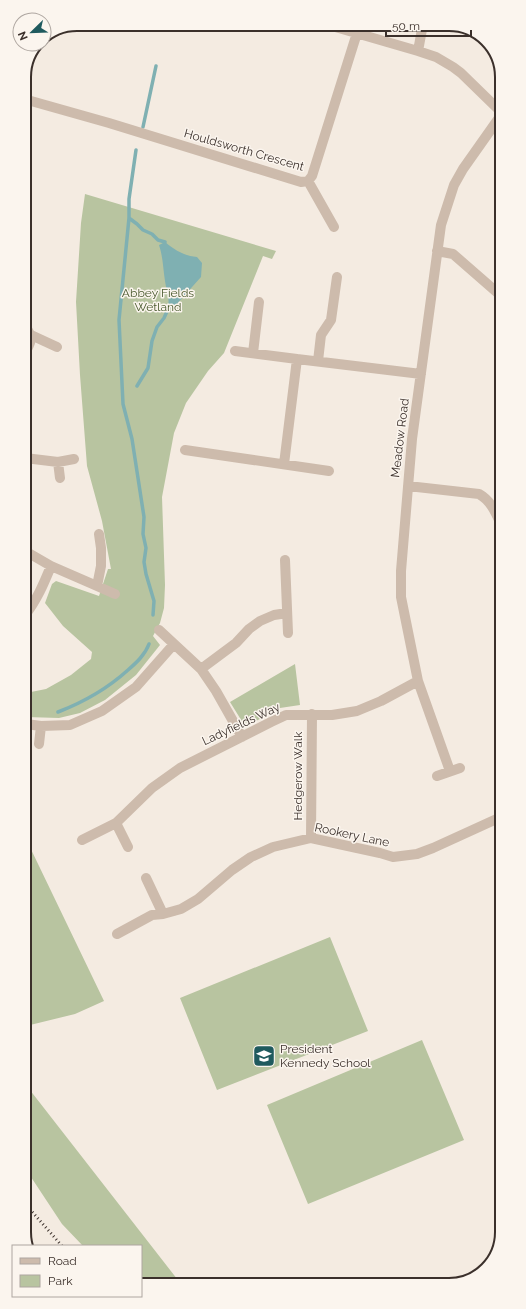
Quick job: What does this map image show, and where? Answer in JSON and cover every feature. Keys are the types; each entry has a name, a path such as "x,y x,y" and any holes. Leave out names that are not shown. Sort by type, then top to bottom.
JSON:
{"street":[{"path":"350,31 436,57 453,66 495,106"},
{"path":"418,51 422,31"},
{"name":"Houldsworth Crescent","path":"31,101 109,123 301,182 308,181 312,176 357,33"},
{"name":"Meadow Road","path":"437,776 455,770 418,681 401,597 400,571 412,439 441,225 454,185 463,169 495,124"},
{"path":"308,181 334,227"},
{"path":"437,251 453,254 495,291"},
{"path":"318,361 321,335 331,320 337,277"},
{"path":"252,353 259,302"},
{"path":"31,342 31,335 57,347"},
{"path":"235,351 421,374"},
{"path":"284,464 297,359"},
{"path":"185,450 329,471"},
{"path":"31,459 58,462 74,459"},
{"path":"58,462 60,478"},
{"path":"408,486 479,494 484,496 491,504 495,512"},
{"path":"97,586 101,566 99,534"},
{"path":"31,555 50,566 115,594"},
{"path":"285,560 288,633"},
{"path":"31,608 43,586 50,566"},
{"path":"201,669 236,643 249,629 260,621 274,615 287,613"},
{"path":"160,631 201,669 216,691 242,737"},
{"path":"31,725 41,726 70,725 102,711 136,688 174,644"},
{"name":"Ladyfields Way","path":"82,840 116,823 152,788 174,772 286,715 332,715 357,711 381,701 418,681"},
{"name":"Hedgerow Walk","path":"311,838 312,714"},
{"path":"39,744 41,726"},
{"name":"Rookery Lane","path":"117,934 152,915 163,914 181,909 198,899 251,856 273,847 311,838 393,857 417,854 434,848 495,820"},
{"path":"116,823 128,847"},
{"path":"146,878 163,914"}],"green space":[{"name":"Abbey Fields Wetland","path":"85,194 276,251 272,259 263,256 224,353 208,371 186,403 174,433 162,497 165,585 164,608 160,623 153,636 160,645 136,675 105,700 80,713 59,718 31,717 31,692 46,689 71,675 91,659 92,652 63,626 45,603 52,584 56,581 99,596 108,569 111,569 102,521 87,466 76,302 81,223"},
{"path":"295,664 300,705 280,708 256,721 243,723 230,702"},
{"path":"31,849 104,1001 75,1014 31,1025"},
{"path":"330,937 368,1031 217,1090 180,998"},
{"path":"422,1040 464,1140 308,1204 267,1105"},
{"path":"31,1091 176,1278 142,1278 142,1245 82,1245 62,1224 31,1177"}],"water":[{"path":"165,242 180,252 197,257 202,263 201,277 175,306 170,308 168,306 168,297 159,245"}],"waterway":[{"path":"143,127 156,66"},
{"path":"136,150 129,199 129,218 119,320 123,404 132,439 144,517 143,534 146,548 144,562 154,601 153,615"},
{"path":"129,218 143,230 152,234 158,240 165,242"},
{"path":"137,386 148,368 152,341 157,327 164,318 169,307"},
{"path":"58,712 77,704 112,683 137,662 149,644"}],"railway":[{"path":"31,1211 61,1245"}],"place":[{"name":"President Kennedy School","path":"264,1056"}]}
